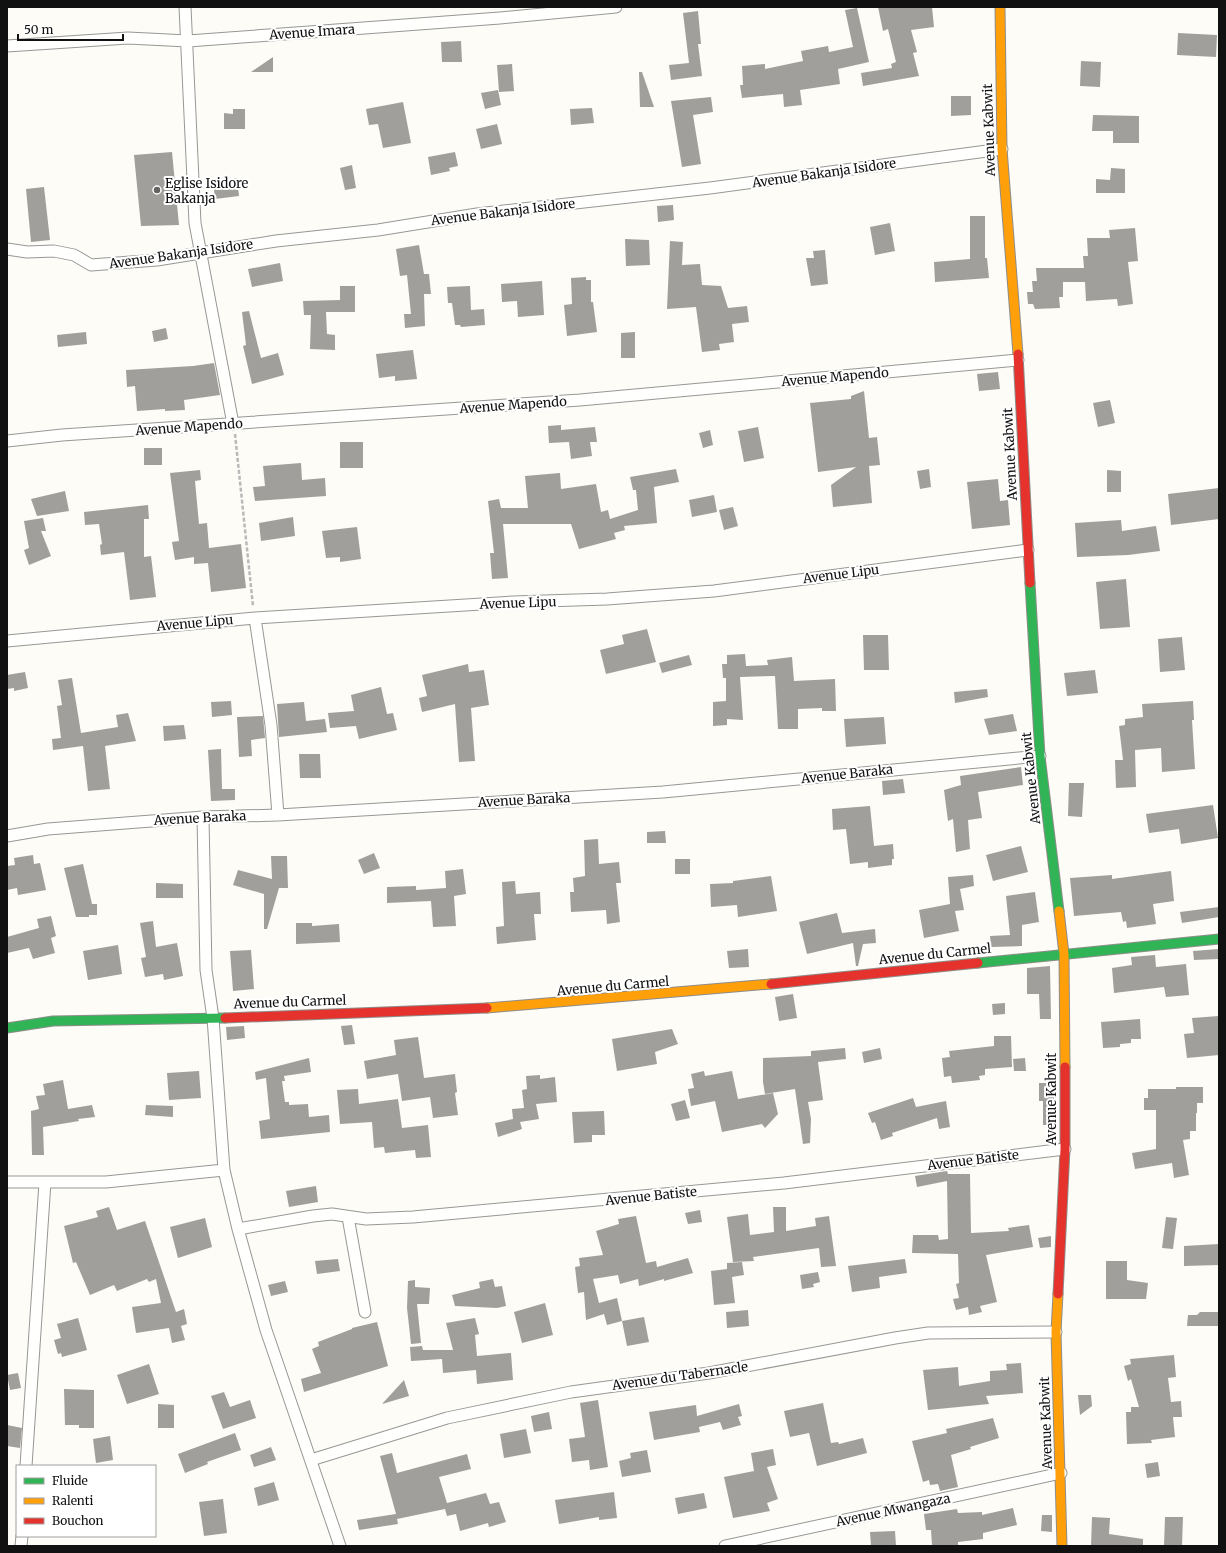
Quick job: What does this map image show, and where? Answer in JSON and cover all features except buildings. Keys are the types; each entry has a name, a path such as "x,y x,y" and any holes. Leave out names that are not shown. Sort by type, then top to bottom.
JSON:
{"street":[{"path":"185,7 188,41 197,238 233,424"},
{"name":"Avenue Imara","path":"7,46 128,38 188,41 500,18 616,7"},
{"name":"Avenue Kabwit","path":"1000,7 1002,149 1018,360 1040,756 1064,954 1064,1149 1056,1332 1062,1546"},
{"name":"Avenue Bakanja Isidore","path":"7,249 27,252 54,251 74,255 91,265 201,254 276,241 378,230 477,214 710,188 1002,149"},
{"name":"Avenue Mapendo","path":"7,441 62,435 580,400 1018,360"},
{"name":"Avenue Lipu","path":"7,641 255,618 513,602 607,600 714,591 1028,550"},
{"path":"255,618 271,725 278,815"},
{"name":"Avenue Baraka","path":"7,836 48,829 203,817 278,815 663,792 1040,756"},
{"path":"203,817 206,970 213,1018 224,1170 238,1229 266,1330 340,1546"},
{"name":"Avenue du Carmel","path":"7,1028 53,1021 213,1018 497,1008 702,992 1219,939"},
{"name":"Avenue Batiste","path":"238,1229 332,1214 366,1219 414,1217 792,1182 1064,1149"},
{"path":"7,1182 121,1181 224,1170"},
{"path":"26,1465 45,1182"},
{"path":"348,1217 365,1312"},
{"name":"Avenue du Tabernacle","path":"311,1460 447,1418 570,1392 709,1373 895,1338 928,1334 1056,1332"},
{"name":"Avenue Mwangaza","path":"725,1546 1061,1473"}],"path":[{"path":"233,424 255,618"}],"traffic: fast":[{"path":"1030,583 1040,756 1059,911"},
{"path":"978,963 1219,939"},
{"path":"7,1028 53,1021 225,1018"}],"traffic: slow":[{"path":"1000,7 1002,149 1018,354"},
{"path":"1059,911 1064,954 1065,1067"},
{"path":"487,1008 771,984"},
{"path":"1058,1294 1056,1332 1062,1546"}],"traffic: jam":[{"path":"1018,354 1030,583"},
{"path":"771,984 978,963"},
{"path":"225,1018 487,1008"},
{"path":"1058,1294 1065,1149 1065,1067"}],"place":[{"name":"Eglise Isidore Bakanja","path":"157,190"}]}
